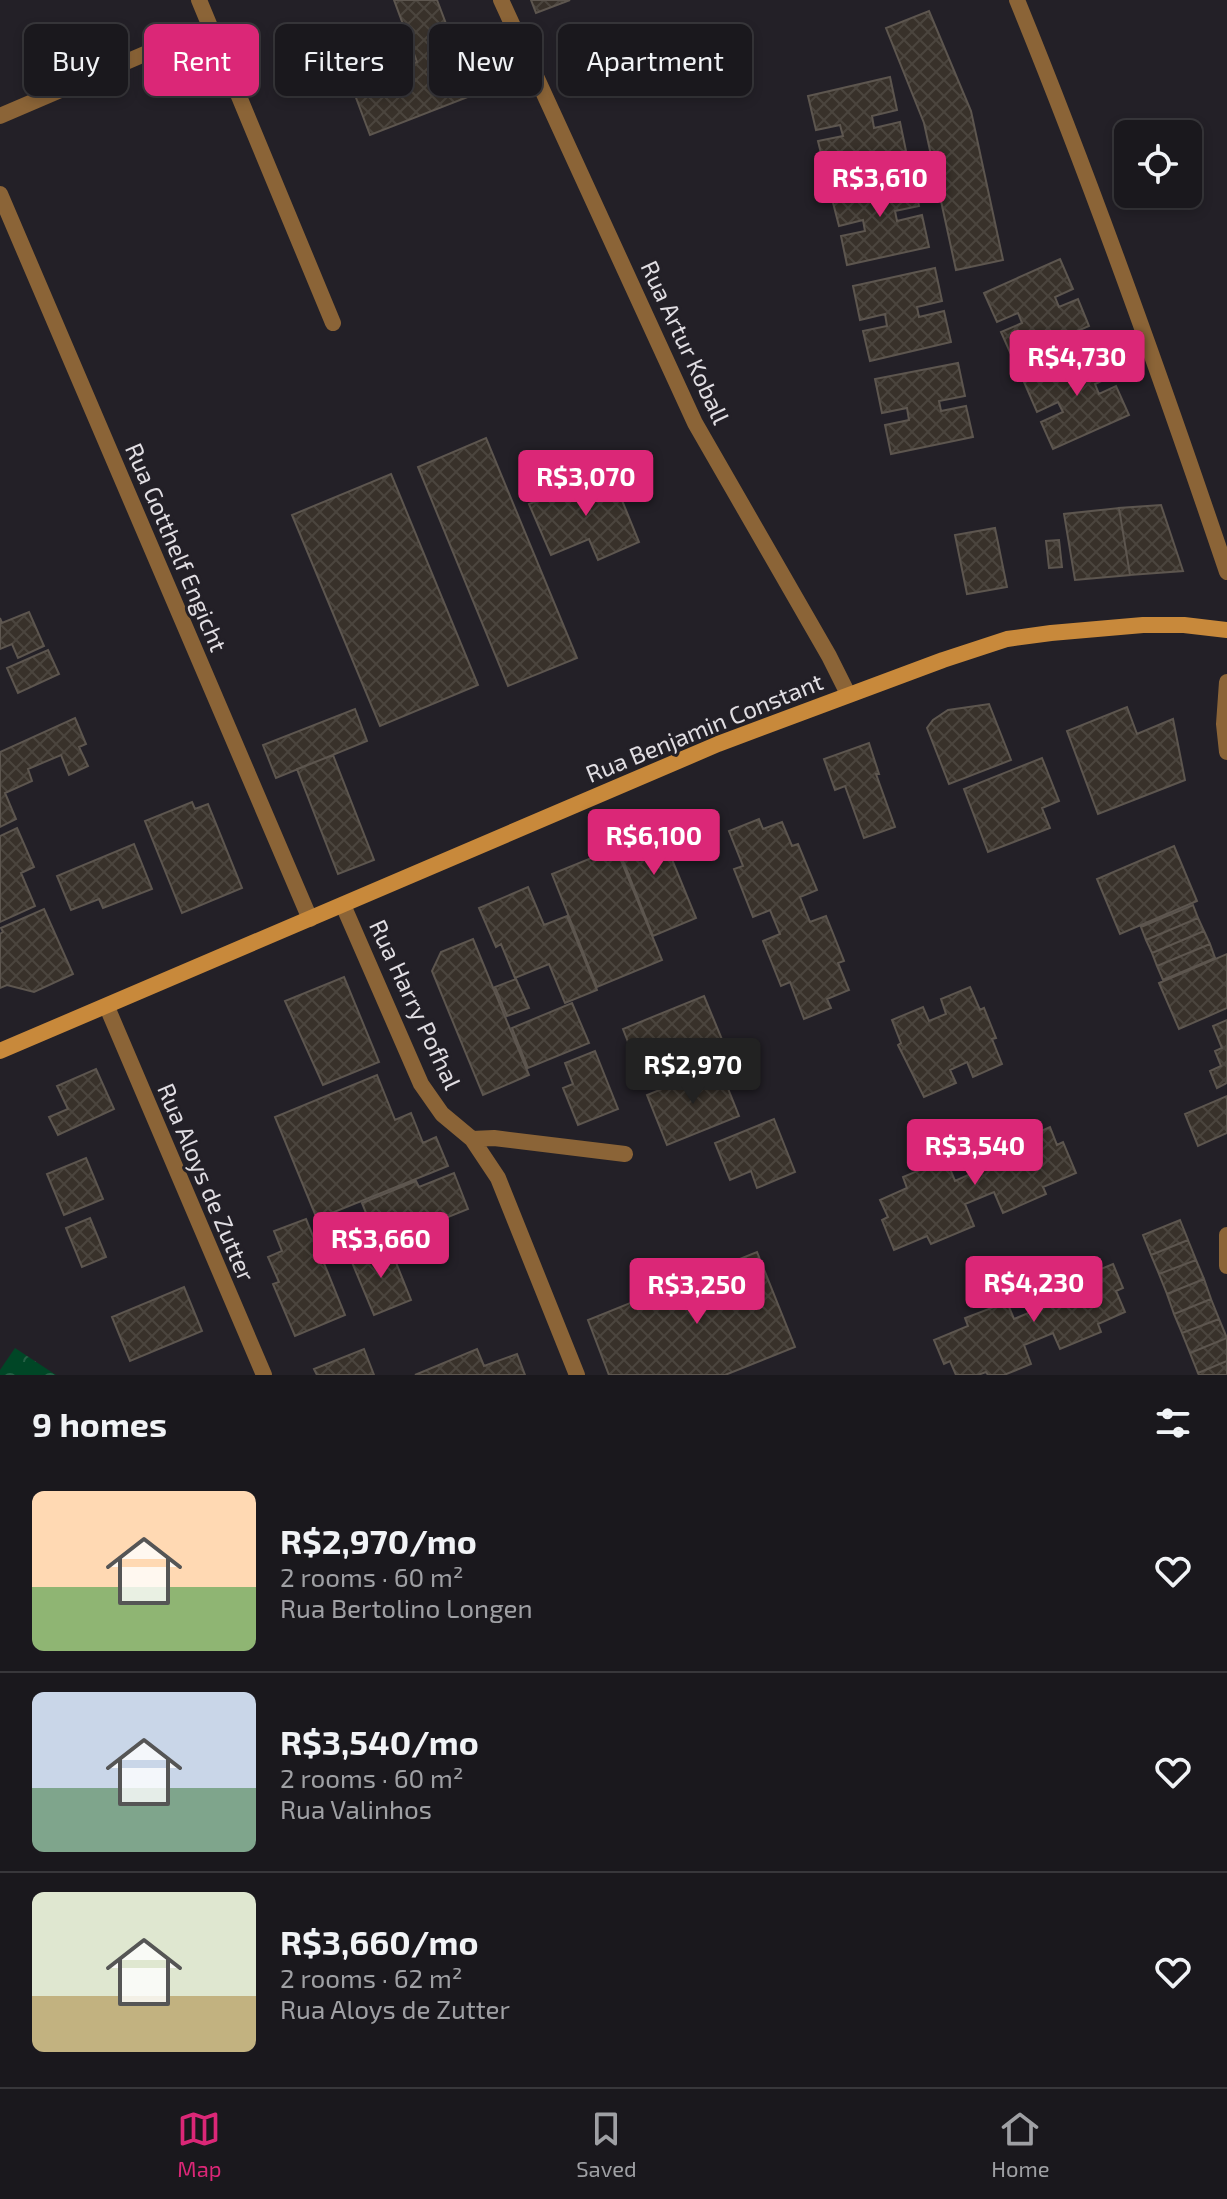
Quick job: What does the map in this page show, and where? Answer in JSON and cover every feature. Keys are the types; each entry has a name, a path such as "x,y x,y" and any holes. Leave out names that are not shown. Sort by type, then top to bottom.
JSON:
{"main road":[{"name":"Rua Benjamin Constant","path":"2,1046 107,1007 718,744 848,694 1007,639 1143,625 1184,625 1227,630"}],"street":[{"path":"199,0 209,24"},
{"name":"Rua Artur Koball","path":"501,0 695,423 848,694"},
{"path":"1017,0 1067,121 1176,420 1227,572"},
{"path":"0,116 144,54"},
{"path":"239,96 333,323"},
{"name":"Rua Gotthelf Engicht","path":"0,194 310,919"},
{"path":"1227,682 1224,724 1227,752"},
{"name":"Rua Harry Pofhal","path":"343,905 421,1084 442,1114 472,1139 498,1178 577,1375"},
{"name":"Rua Aloys de Zutter","path":"107,1007 264,1375"},
{"path":"472,1139 494,1138 625,1154"},
{"path":"1227,1235 1227,1266"}],"green space":[{"path":"15,1348 56,1375 0,1375 0,1370"}],"building":[{"path":"394,0 437,0 446,24 429,24 429,96 470,96 370,135 355,96 413,96 413,64 417,62 413,51 413,24 403,24"},
{"path":"531,0 570,0 536,13"},
{"path":"929,11 971,111 1003,260 956,270 924,123 886,28"},
{"path":"890,77 897,110 872,116 874,128 900,122 906,151 825,170 818,141 843,136 840,125 816,130 808,96"},
{"path":"912,172 919,206 895,211 897,221 922,215 929,247 847,265 841,236 865,231 863,220 839,226 830,191"},
{"path":"1060,259 1073,289 1055,297 1059,307 1078,299 1089,326 1013,359 1001,332 1022,323 1018,313 997,322 984,293"},
{"path":"935,268 942,301 917,307 919,317 944,311 951,342 870,361 863,331 887,326 885,314 860,320 853,286"},
{"path":"1099,348 1112,376 1095,384 1099,394 1116,386 1129,415 1053,449 1041,422 1063,412 1058,402 1037,412 1024,382"},
{"path":"958,363 965,396 939,401 941,411 966,406 973,437 891,454 885,425 909,420 907,408 882,413 875,379"},
{"path":"486,438 577,658 508,686 418,467"},
{"path":"610,471 639,542 598,560 589,539 551,555 529,504"},
{"path":"391,474 478,685 380,726 292,515"},
{"path":"1161,505 1183,571 1130,575 1119,508"},
{"path":"1119,508 1130,575 1075,580 1064,514"},
{"path":"995,528 1007,587 967,594 955,535"},
{"path":"1059,540 1062,567 1049,568 1046,541"},
{"path":"29,612 44,646 18,658 12,644 0,649 0,618 2,623"},
{"path":"48,650 59,674 18,693 7,668"},
{"path":"989,704 1011,760 949,784 927,728 948,710"},
{"path":"1127,707 1137,734 1173,719 1185,780 1098,814 1067,731"},
{"path":"355,709 367,741 276,778 263,745"},
{"path":"75,718 86,744 79,747 88,766 69,775 61,755 28,769 32,781 5,793 16,819 0,827 0,752"},
{"path":"869,743 879,774 876,774 895,827 864,838 845,786 835,790 824,759"},
{"path":"333,755 374,860 338,874 297,769"},
{"path":"1042,758 1059,801 1042,808 1050,828 988,852 964,789"},
{"path":"192,802 195,809 208,804 242,888 182,913 145,821"},
{"path":"655,818 696,918 653,936 613,835"},
{"path":"759,819 763,829 782,822 792,846 798,844 817,890 800,897 810,922 826,916 844,961 838,963 849,990 827,999 831,1008 804,1019 790,982 781,986 763,941 780,934 770,910 753,917 734,869 743,866 729,831"},
{"path":"17,828 34,867 21,873 35,906 0,922 0,836"},
{"path":"134,844 152,889 103,908 99,899 71,910 57,876"},
{"path":"1174,846 1197,901 1120,934 1097,879"},
{"path":"616,848 662,960 597,987 552,874"},
{"path":"528,887 544,925 567,916 597,990 565,1003 549,964 515,978 501,944 496,947 479,908"},
{"path":"1193,905 1198,918 1146,940 1141,927"},
{"path":"44,909 73,974 34,992 7,985 0,988 1,928"},
{"path":"1198,918 1204,931 1152,953 1146,940"},
{"path":"1204,931 1210,944 1157,966 1152,953"},
{"path":"473,939 529,1075 483,1095 432,971 441,952"},
{"path":"1210,944 1215,958 1163,980 1157,966"},
{"path":"1227,954 1227,1008 1179,1029 1159,983"},
{"path":"344,977 379,1062 323,1085 285,1001"},
{"path":"516,979 529,1008 507,1016 495,987"},
{"path":"970,987 980,1010 984,1008 1002,1064 973,1077 967,1062 950,1070 956,1083 924,1097 898,1045 901,1043 892,1020 923,1007 929,1021 946,1014 941,999"},
{"path":"704,996 728,1054 646,1088 623,1029"},
{"path":"572,1003 589,1043 528,1068 512,1028"},
{"path":"1227,1020 1227,1083 1217,1088 1210,1071 1221,1066 1215,1051 1222,1048 1213,1026"},
{"path":"595,1051 618,1109 578,1125 563,1088 573,1084 565,1063"},
{"path":"719,1066 739,1116 667,1145 647,1095"},
{"path":"96,1069 114,1109 58,1135 49,1117 68,1109 57,1086"},
{"path":"377,1075 395,1120 411,1113 423,1143 436,1137 448,1166 317,1219 275,1117"},
{"path":"1227,1096 1227,1133 1198,1146 1185,1114"},
{"path":"774,1119 795,1172 757,1188 751,1171 730,1180 715,1143"},
{"path":"1050,1127 1057,1145 1063,1142 1076,1173 1043,1187 1046,1194 1003,1213 994,1192 965,1204 974,1226 931,1244 927,1236 894,1250 882,1220 888,1217 880,1200 907,1188 903,1177 946,1159 955,1181 984,1168 975,1146 1018,1128 1023,1139"},
{"path":"86,1158 103,1199 64,1215 47,1174"},
{"path":"454,1173 468,1209 379,1245 362,1203 416,1181 419,1187"},
{"path":"90,1218 106,1257 82,1267 66,1228"},
{"path":"306,1219 345,1315 295,1336 273,1284 279,1282 268,1257 282,1251 274,1231"},
{"path":"1180,1220 1188,1240 1151,1255 1143,1235"},
{"path":"1188,1240 1196,1260 1159,1274 1151,1255"},
{"path":"389,1245 411,1300 374,1315 351,1260"},
{"path":"757,1252 795,1347 725,1375 609,1375 588,1320"},
{"path":"1196,1260 1204,1279 1167,1294 1159,1274"},
{"path":"1113,1264 1123,1288 1116,1291 1125,1312 1098,1324 1101,1332 1060,1349 1053,1333 1024,1345 1031,1364 1004,1375 988,1375 986,1372 956,1375 950,1361 944,1364 934,1340 968,1326 965,1318 1007,1302 1014,1319 1043,1307 1035,1288 1076,1271 1079,1278"},
{"path":"1204,1279 1211,1299 1174,1314 1167,1294"},
{"path":"184,1287 202,1331 130,1361 112,1317"},
{"path":"1211,1299 1219,1319 1182,1333 1174,1314"},
{"path":"1219,1319 1227,1338 1190,1353 1182,1333"},
{"path":"1227,1338 1227,1361 1198,1373 1190,1353"},
{"path":"364,1349 374,1375 317,1375 314,1369"},
{"path":"477,1349 484,1366 517,1354 525,1375 415,1375"},
{"path":"1227,1361 1227,1375 1198,1373"}]}
